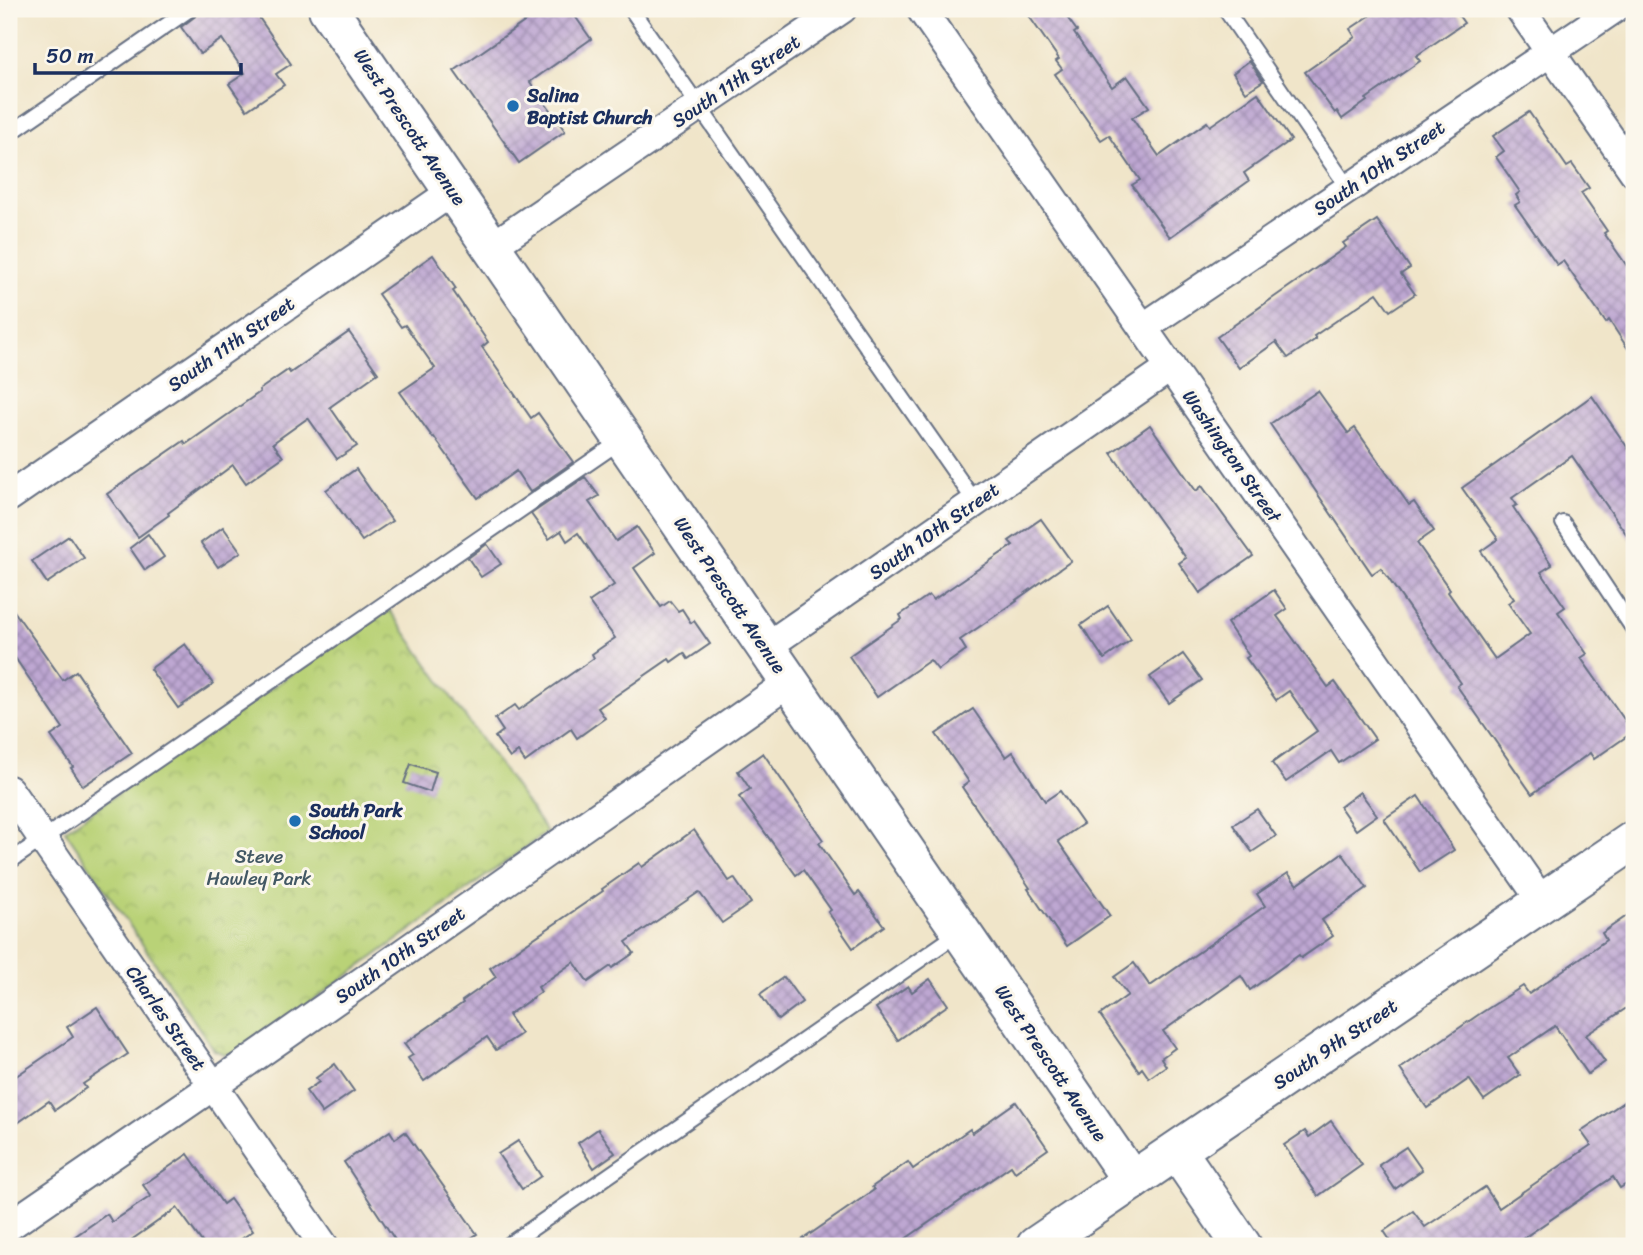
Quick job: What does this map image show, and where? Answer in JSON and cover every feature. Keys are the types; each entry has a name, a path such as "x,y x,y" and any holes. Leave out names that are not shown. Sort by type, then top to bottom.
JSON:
{"street":[{"name":"West Prescott Avenue","path":"328,9 1132,1181"},
{"name":"South 11th Street","path":"491,247 842,9"},
{"name":"Washington Street","path":"921,9 1543,903"},
{"path":"1520,9 1634,172"},
{"name":"South 10th Street","path":"1144,327 1614,9"},
{"name":"South 11th Street","path":"9,497 453,191"},
{"name":"South 10th Street","path":"766,647 1171,368"},
{"name":"South 10th Street","path":"9,1226 790,682"},
{"name":"Charles Street","path":"9,790 324,1246"},
{"name":"South 9th Street","path":"1036,1246 1634,840"},
{"path":"1177,1151 1242,1246"}],"lane":[{"path":"9,134 190,9"},
{"path":"631,9 976,503"},
{"path":"1225,9 1349,189"},
{"path":"9,862 623,439"},
{"path":"1563,523 1634,630"},
{"path":"507,1246 961,932"}],"green space":[{"name":"Steve Hawley Park","path":"388,608 547,832 240,1053 224,1054 214,1050 65,830"}],"building":[{"path":"205,9 253,9 291,64 276,74 284,85 247,110 229,84 245,73 222,39 200,54 181,27"},
{"name":"Salina Baptist Church","path":"543,9 570,9 591,39 530,82 565,131 519,163 454,71"},
{"path":"1024,9 1061,9 1077,31 1074,33 1112,87 1127,76 1149,107 1132,118 1159,156 1207,122 1210,126 1258,93 1291,140 1244,173 1249,181 1170,237 1132,185 1140,180 1109,135 1101,140 1055,74 1062,69 1056,61 1059,59"},
{"path":"1380,9 1454,9 1464,23 1416,56 1420,61 1342,119 1305,72 1355,37 1350,29"},
{"path":"1249,61 1263,81 1246,92 1233,73"},
{"path":"1529,112 1567,167 1572,164 1589,188 1581,193 1607,231 1604,233 1634,276 1634,358 1609,320 1606,323 1563,261 1557,265 1515,205 1520,202 1516,195 1520,192 1496,157 1504,151 1493,136"},
{"path":"1377,220 1410,268 1401,274 1415,294 1390,311 1377,293 1314,336 1316,339 1288,358 1276,342 1239,368 1217,337 1346,247 1343,243"},
{"path":"433,255 456,289 453,291 488,342 482,347 531,418 538,413 573,462 530,492 516,471 478,498 400,392 435,368 405,325 401,327 378,294"},
{"path":"349,332 378,373 330,407 357,446 337,459 308,418 273,443 283,457 246,483 233,465 138,537 107,494 184,441 186,444 288,370 290,373"},
{"path":"1318,391 1348,433 1355,428 1409,505 1414,502 1434,531 1417,543 1495,659 1530,634 1508,603 1514,599 1481,551 1498,539 1462,488 1592,396 1634,457 1634,545 1572,456 1512,498 1517,505 1513,507 1552,565 1541,572 1565,607 1558,612 1587,654 1581,658 1633,732 1594,759 1590,753 1532,794 1457,686 1461,683 1381,568 1372,574 1270,424"},
{"path":"1150,425 1196,491 1202,486 1253,556 1200,593 1179,563 1186,558 1111,453"},
{"path":"356,469 392,521 362,541 326,490"},
{"path":"585,477 599,496 589,502 616,541 637,527 655,553 634,568 661,607 670,601 678,611 682,609 710,644 688,659 684,653 671,662 669,659 598,708 605,718 577,738 571,729 525,762 518,752 510,758 495,737 503,731 495,719 515,705 519,710 594,658 592,654 615,638 589,602 614,585 578,533 567,541 561,531 549,539 531,514"},
{"path":"1041,519 1071,561 960,640 966,650 938,670 930,660 877,697 849,656 902,619 900,615 929,595 933,600 1013,545 1009,541"},
{"path":"223,527 241,552 218,567 201,543"},
{"path":"148,534 164,557 145,570 130,548"},
{"path":"69,536 84,558 47,583 32,561"},
{"path":"487,544 501,564 481,577 468,558"},
{"path":"1274,590 1287,609 1277,616 1328,687 1335,682 1375,739 1339,763 1331,751 1286,782 1272,763 1317,731 1289,691 1276,700 1246,658 1249,656 1227,623"},
{"path":"9,604 63,680 76,671 132,753 83,786 51,736 63,728 9,649"},
{"path":"1108,606 1131,640 1104,659 1081,625"},
{"path":"185,644 213,684 178,708 150,669"},
{"path":"1183,654 1202,680 1169,703 1150,677"},
{"path":"973,709 1006,757 1013,752 1045,801 1060,791 1083,824 1058,841 1110,916 1067,946 962,787 969,782 936,734"},
{"path":"763,753 823,840 819,843 855,895 859,892 884,926 853,948 803,870 796,875 739,797 750,789 738,771"},
{"path":"411,764 436,772 430,792 404,783"},
{"path":"1360,792 1377,815 1356,830 1340,807"},
{"path":"1418,796 1454,850 1420,872 1384,819"},
{"path":"1257,809 1276,836 1252,852 1233,825"},
{"path":"694,830 729,881 734,878 751,903 722,923 699,892 626,942 634,953 612,968 611,966 588,982 574,962 538,987 541,992 508,1015 521,1034 496,1050 487,1037 424,1081 408,1058 413,1055 404,1044 496,977 490,968 603,891 602,889 639,863 642,867"},
{"path":"1342,853 1367,888 1322,920 1333,936 1301,958 1299,955 1250,990 1241,976 1163,1031 1175,1048 1161,1058 1166,1066 1149,1078 1142,1068 1139,1071 1100,1015 1128,995 1114,977 1134,963 1150,986 1265,906 1257,894 1288,873 1297,885"},
{"path":"1634,911 1634,1003 1586,1035 1605,1062 1588,1074 1555,1026 1508,1058 1520,1075 1484,1100 1469,1079 1427,1108 1400,1069 1523,986 1529,994 1606,940 1602,933"},
{"path":"784,977 802,1002 778,1020 760,994"},
{"path":"930,979 948,1005 898,1040 876,1008 908,986 912,992"},
{"path":"97,1007 128,1054 83,1084 86,1088 55,1110 49,1101 9,1129 9,1081 73,1037 67,1027"},
{"path":"335,1064 354,1091 322,1113 306,1091 319,1082 316,1078"},
{"path":"1634,1095 1634,1179 1620,1188 1613,1177 1512,1246 1394,1246 1384,1231 1413,1211 1425,1227 1485,1187 1499,1208 1591,1145 1581,1131"},
{"path":"1016,1102 1048,1149 1015,1172 1011,1166 895,1246 793,1246 874,1190 872,1187 908,1162 913,1169 970,1129 972,1133"},
{"path":"1331,1121 1362,1165 1318,1196 1284,1145 1305,1131 1309,1137"},
{"path":"598,1129 615,1153 594,1168 578,1143"},
{"path":"390,1131 395,1139 405,1132 477,1234 459,1246 399,1246 344,1162"},
{"path":"518,1141 541,1176 522,1189 498,1154"},
{"path":"1406,1147 1422,1170 1395,1189 1379,1165"},
{"path":"188,1154 223,1204 230,1199 253,1231 231,1246 205,1246 177,1208 127,1243 129,1246 61,1246 107,1214 112,1222 151,1196 143,1185"}],"place":[{"name":"Salina Baptist Church","path":"513,106"},
{"name":"South Park School","path":"295,821"}]}
